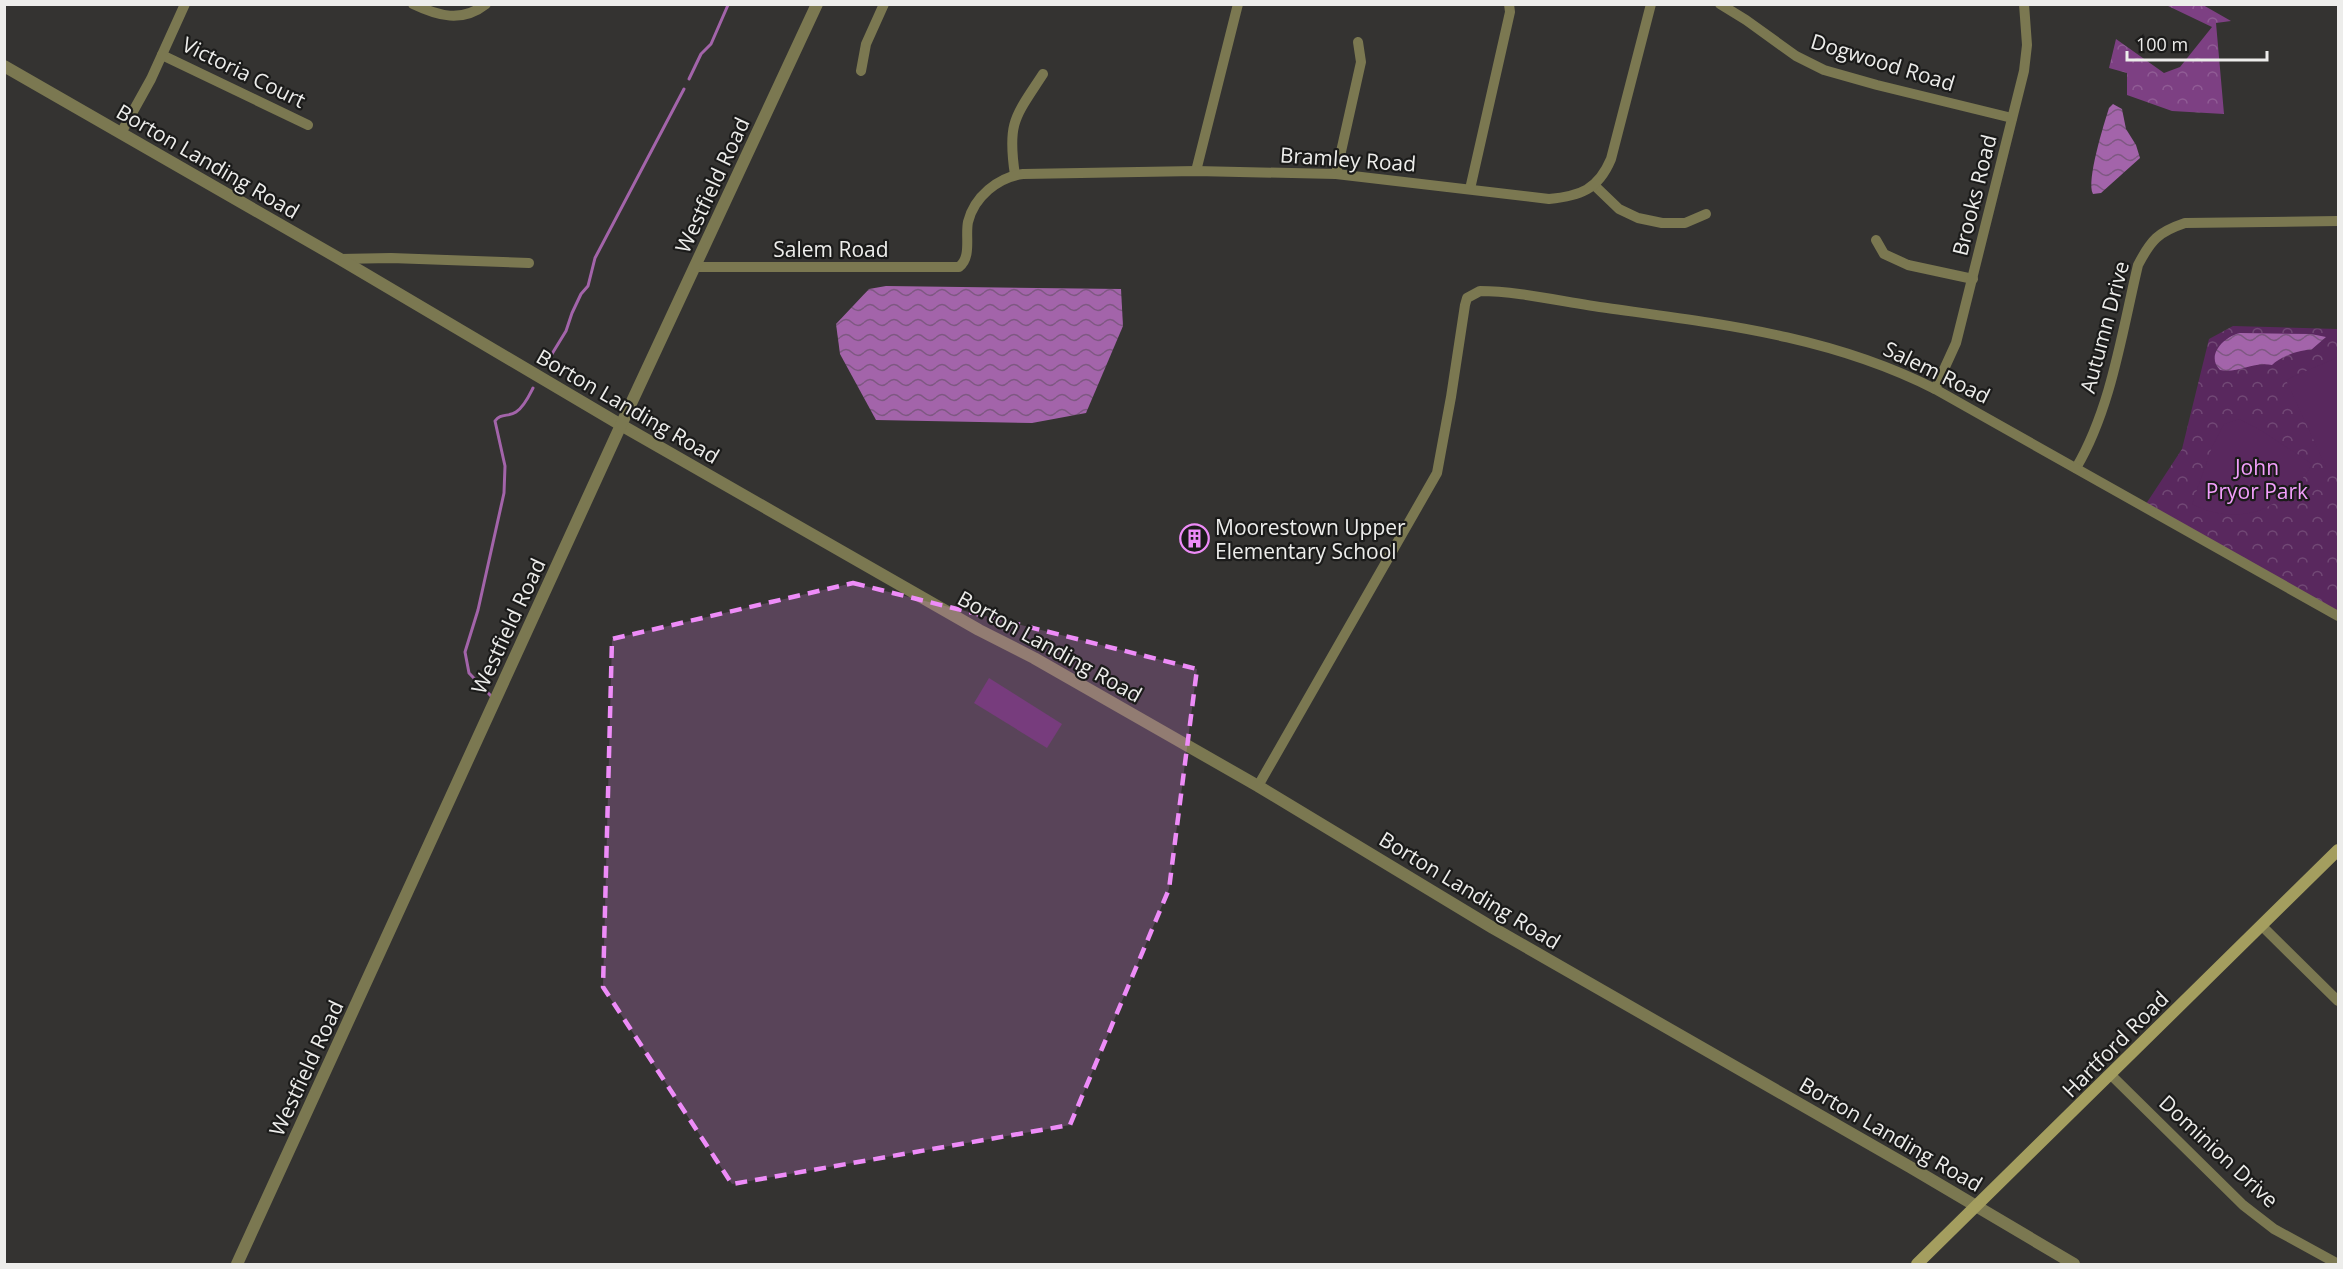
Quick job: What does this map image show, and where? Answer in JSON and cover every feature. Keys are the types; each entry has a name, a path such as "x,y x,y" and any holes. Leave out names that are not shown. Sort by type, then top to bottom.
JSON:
{"main road":[{"name":"Hartford Road","path":"1917,1264 2338,850"}],"street":[{"path":"121,133 151,79 185,4"},
{"path":"413,4 429,12 455,17 470,14 486,4"},
{"name":"Westfield Road","path":"237,1264 621,425 817,4"},
{"path":"861,71 866,44 884,4"},
{"path":"1196,171 1239,4"},
{"path":"1470,189 1510,12 1509,4"},
{"path":"1651,4 1611,159 1606,170 1594,185 1619,209 1638,218 1662,223 1685,223 1706,214"},
{"name":"Dogwood Road","path":"1720,4 1796,56 1824,70 2012,118"},
{"name":"Brooks Road","path":"1935,390 1956,343 2024,71 2027,45 2024,4"},
{"path":"1336,174 1361,62 1358,42"},
{"name":"Victoria Court","path":"162,55 308,125"},
{"name":"Borton Landing Road","path":"4,66 969,625 1034,658 1258,786 1493,928 2074,1264"},
{"path":"1015,175 1011,141 1014,122 1043,74"},
{"name":"Bramley Road","path":"964,262 968,222 975,206 992,186 1015,175 1196,171 1336,174 1549,199 1573,197 1594,185"},
{"name":"Autumn Drive","path":"2076,468 2103,407 2138,265 2148,246 2164,230 2185,223 2338,221"},
{"path":"1876,240 1884,254 1908,266 1973,279"},
{"path":"339,259 391,258 529,263"},
{"name":"Salem Road","path":"695,267 954,268 964,262"},
{"name":"Salem Road","path":"1258,786 1437,473 1452,397 1464,305 1467,298 1474,293 1488,291 1692,320 1791,337 1868,360 1935,390 2338,616"},
{"path":"2262,926 2338,1001"},
{"name":"Dominion Drive","path":"2111,1075 2243,1205 2274,1228 2338,1264"}],"highlighted area":[{"path":"853,583 1197,669 1169,889 1070,1125 732,1184 603,987 612,639"}],"green space":[{"path":"2166,5 2203,5 2231,21 2216,23 2224,114 2172,111 2127,95 2127,73 2109,68 2116,39 2164,73 2180,67 2212,27"},
{"name":"John Pryor Park","path":"2233,326 2338,329 2338,619 2144,507 2182,449 2209,339"},
{"path":"2338,357 2338,461 2326,467 2286,380"},
{"path":"2239,419 2262,431 2312,464 2289,492 2276,503 2261,510 2244,514 2227,514 2192,504 2212,447 2224,424"},
{"path":"989,678 1062,724 1047,748 974,703"}],"water":[{"path":"2113,104 2122,109 2126,129 2136,145 2140,158 2101,193 2093,194 2091,187 2096,152 2109,108"},
{"path":"886,286 1121,289 1123,326 1086,413 1032,423 876,420 840,354 836,324 869,289"},
{"path":"2240,333 2311,334 2326,337 2311,350 2290,354 2272,365 2220,370 2216,364 2216,352 2228,338"}],"waterway":[{"path":"689,79 701,54 711,44 728,5"},
{"path":"547,362 566,331 581,294 588,286 595,258 684,89"},
{"path":"491,696 469,673 465,652 478,610 504,493 505,466 495,421 499,417 519,410 533,388"}],"place":[{"name":"Moorestown Upper Elementary School","path":"1194,539"}]}
